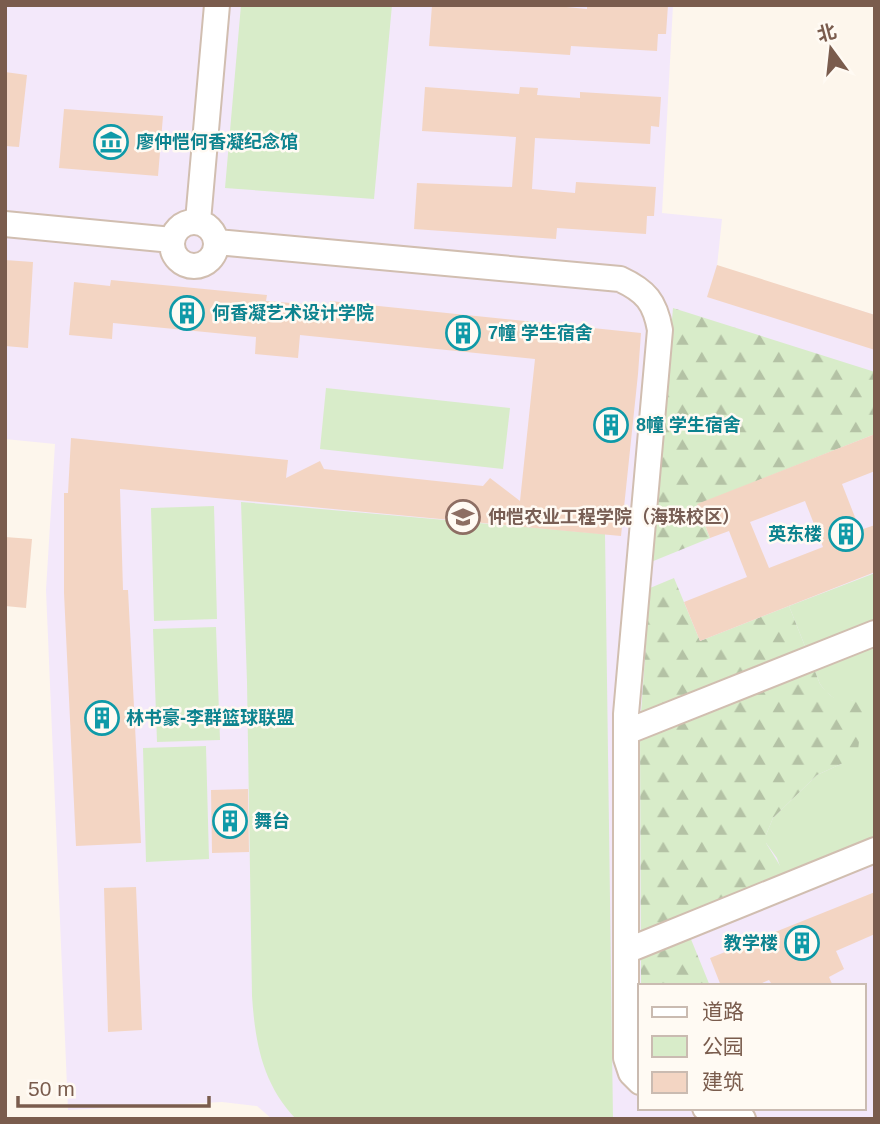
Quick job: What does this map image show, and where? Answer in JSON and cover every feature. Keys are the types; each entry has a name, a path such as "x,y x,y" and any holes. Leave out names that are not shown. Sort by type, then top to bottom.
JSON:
{"street":[{"path":"198,221 217,5"},
{"path":"198,221 211,229 217,242 209,261 196,267 188,266 176,258 172,240 177,229 183,224 198,221"},
{"path":"5,224 172,240"},
{"path":"217,242 620,279 638,288 651,301 660,330 626,732 626,1058 631,1073 638,1080"},
{"path":"626,732 875,633"},
{"path":"626,951 875,850"},
{"path":"712,1110 743,1119"}],"shaded area":[{"name":"仲恺农业工程学院（海珠校区）","path":"5,5 673,5 662,213 722,219 717,266 875,315 875,1119 272,1119 257,1106 222,1102 68,1110 46,590 55,444 5,439"}],"green space":[{"path":"241,5 392,5 374,199 225,188"},
{"path":"673,308 875,372 875,434 697,505 710,538 651,562"},
{"path":"326,388 510,408 503,469 320,449"},
{"path":"241,502 605,534 613,1119 296,1119 284,1106 262,1061 252,996"},
{"path":"214,506 217,619 154,621 151,508"},
{"path":"875,573 875,850 787,886 777,858 766,843 766,835 773,818 817,775 841,764 853,700 839,702 820,684 789,606"},
{"path":"674,578 700,641 789,606 820,684 834,697 860,701 865,705 867,715 861,723 858,751 841,764 817,775 773,818 766,835 766,843 782,869 787,886 686,927 709,984 641,984 640,726 650,588"},
{"path":"216,627 220,740 157,742 153,629"},
{"path":"206,746 209,859 146,862 143,748"}],"building":[{"path":"432,5 546,5 587,9 587,5 668,5 666,34 658,34 657,51 571,46 570,55 429,46"},
{"path":"5,72 27,75 19,147 5,146"},
{"path":"425,87 519,94 520,87 538,88 537,95 580,98 580,92 661,97 659,127 651,126 650,144 535,138 532,189 575,193 576,182 656,187 654,216 647,216 646,234 557,228 556,239 414,229 417,183 512,187 516,137 422,131"},
{"name":"廖仲恺何香凝纪念馆","path":"64,109 163,116 158,176 59,168"},
{"path":"5,260 33,262 28,348 5,346"},
{"path":"717,265 875,315 875,350 707,297"},
{"path":"111,280 267,295 266,301 330,306 330,301 641,333 621,536 120,489 123,590 128,590 141,843 76,846 64,593 64,493 68,493 71,438 288,460 286,478 320,461 324,469 483,486 490,478 520,501 535,359 300,335 298,358 255,354 256,337 113,323 112,339 69,335 74,282 110,286"},
{"name":"英东楼","path":"875,434 875,471 842,484 860,530 875,525 875,572 700,641 684,602 747,577 729,531 710,538 697,504","holes":["805,501 823,547 769,568 750,522"]},
{"path":"5,537 32,539 26,608 5,606"},
{"name":"舞台","path":"248,789 249,852 212,853 211,790"},
{"path":"136,887 142,1030 108,1032 104,888"},
{"name":"教学楼","path":"875,892 875,934 836,951 844,969 829,977 832,984 772,984 769,980 760,984 720,984 710,958"}],"place":[{"name":"廖仲恺何香凝纪念馆","path":"111,142"},
{"name":"何香凝艺术设计学院","path":"187,313"},
{"name":"7幢 学生宿舍","path":"463,333"},
{"name":"8幢 学生宿舍","path":"611,425"},
{"name":"仲恺农业工程学院（海珠校区）","path":"463,517"},
{"name":"英东楼","path":"846,534"},
{"name":"林书豪-李群篮球联盟","path":"102,718"},
{"name":"舞台","path":"230,821"},
{"name":"教学楼","path":"802,943"}]}
